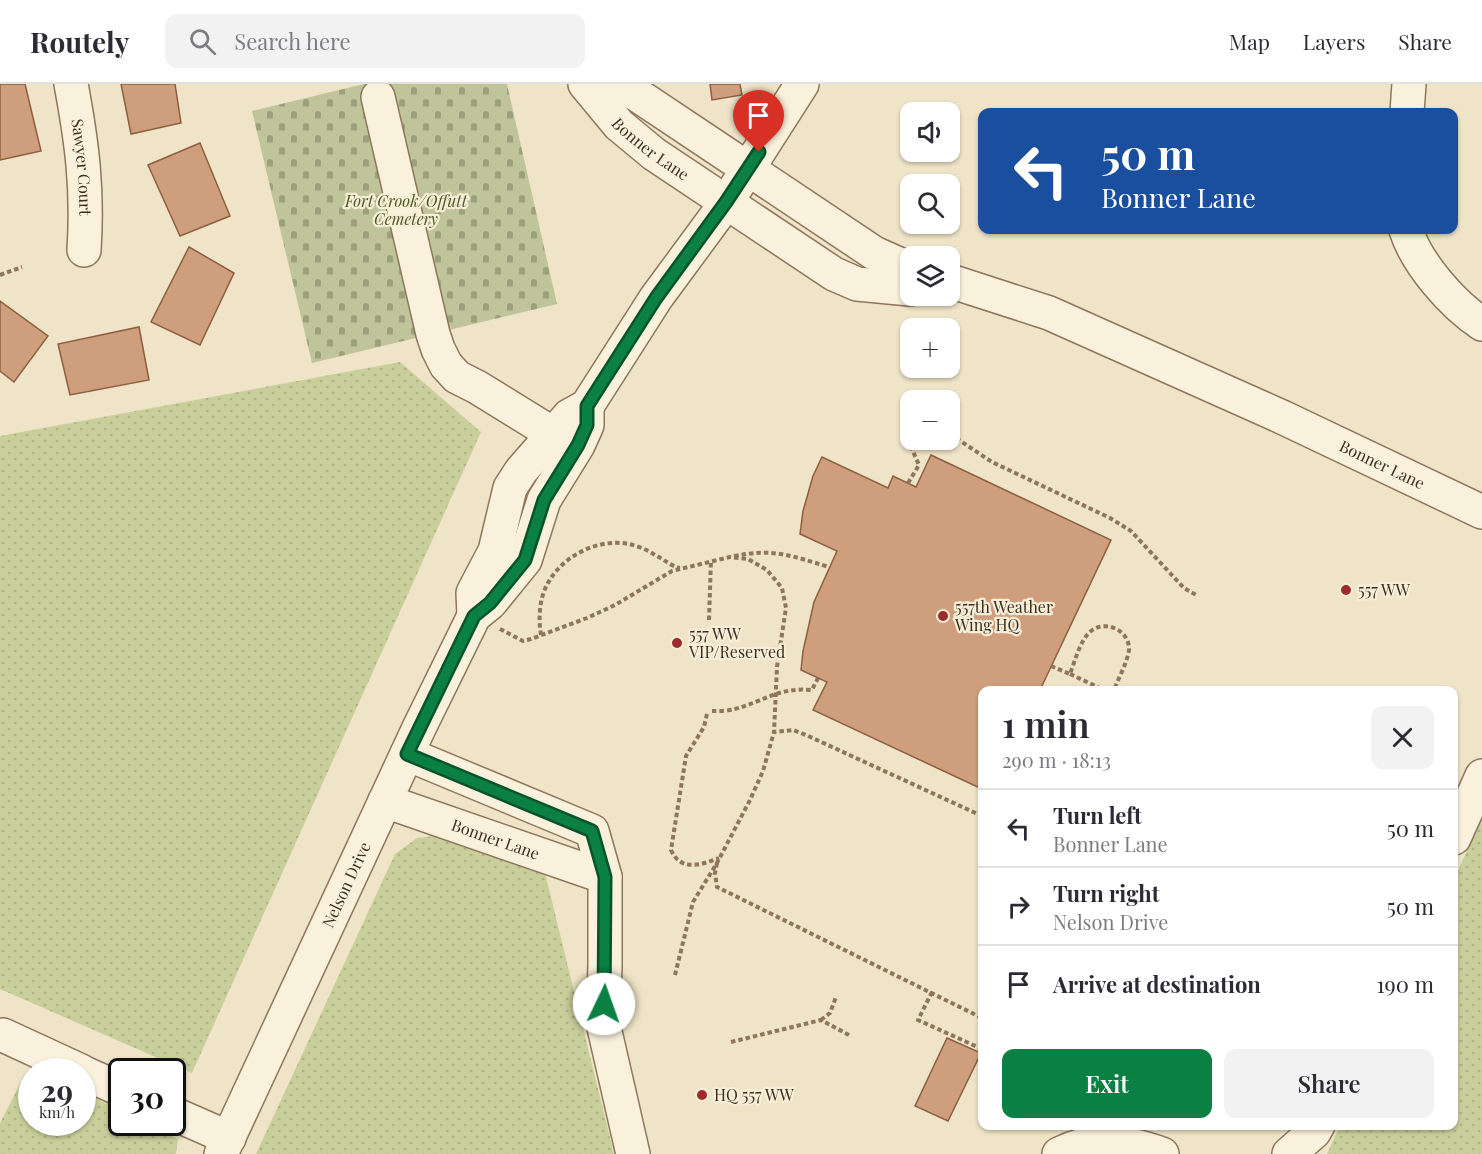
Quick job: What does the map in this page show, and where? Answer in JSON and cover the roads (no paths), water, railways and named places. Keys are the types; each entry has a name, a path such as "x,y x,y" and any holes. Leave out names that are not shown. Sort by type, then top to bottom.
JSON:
{"street":[{"name":"Sawyer Court","path":"71,84 85,171 84,250"},
{"name":"Bonner Lane","path":"585,84 619,125 654,154 834,274 857,284 900,288"},
{"name":"Bonner Lane","path":"618,84 874,253 900,265"},
{"name":"Nelson Drive","path":"474,616 473,593 495,550 510,488 521,471 569,416 587,406 656,298 749,169 802,84"},
{"path":"1407,108 1409,84"},
{"path":"378,97 434,334 446,365 457,377 553,434"},
{"path":"1407,234 1435,282 1468,315 1482,324"},
{"path":"960,284 984,291"},
{"path":"960,290 984,291"},
{"name":"Bonner Lane","path":"984,291 1049,313 1282,417 1482,512"},
{"name":"Nelson Drive","path":"225,1146 407,754 474,616 490,603 525,560 544,500 578,445 587,425 587,406"},
{"path":"407,754 592,831 605,877 603,1023 633,1154"},
{"path":"1458,829 1482,776"},
{"name":"Bonner Lane","path":"385,801 605,877"},
{"path":"3,1035 53,1058"},
{"path":"186,1122 225,1146"},
{"path":"1289,1154 1315,1130"},
{"path":"1059,1154 1074,1147 1101,1141 1134,1144 1162,1154"}],"place":[{"name":"557 WW","path":"1346,590"},
{"name":"557th Weather Wing HQ","path":"943,616"},
{"name":"557 WW VIP/Reserved","path":"677,643"},
{"name":"HQ 557 WW","path":"702,1095"}],"park label":[{"name":"Fort Crook/Offutt Cemetery","path":"406,210"}]}
